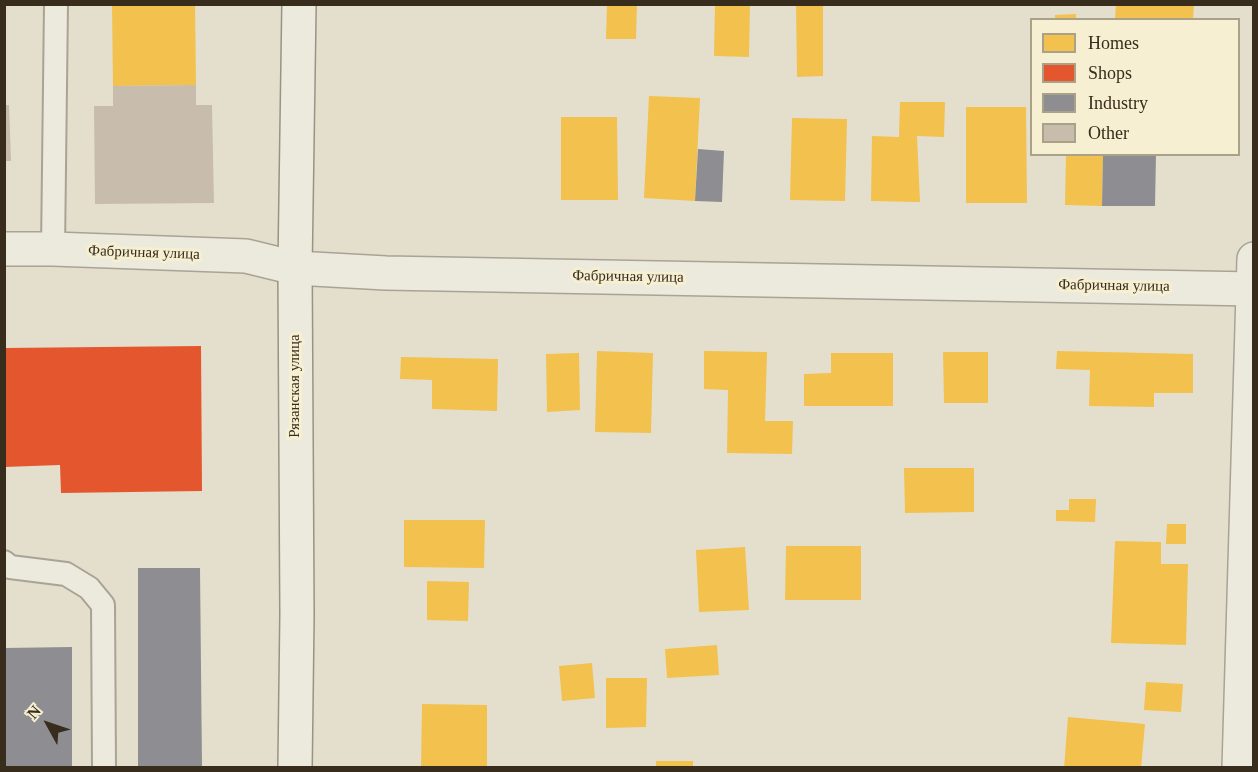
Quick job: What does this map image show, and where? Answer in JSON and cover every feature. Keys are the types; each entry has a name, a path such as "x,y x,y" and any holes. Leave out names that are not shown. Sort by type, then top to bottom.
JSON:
{"street":[{"name":"Рязанская улица","path":"296,768 295,268 299,4"},
{"name":"Фабричная улица","path":"4,249 246,256 295,268 386,273 1253,289"},
{"path":"1239,768 1254,258"}],"lane":[{"path":"53,249 56,4"},
{"path":"4,562 10,567 66,574 88,588 103,605 104,768"}],"building: Homes":[{"path":"112,4 195,4 196,85 113,86"},
{"path":"607,4 637,4 636,39 606,39"},
{"path":"715,4 750,4 749,57 714,56"},
{"path":"796,4 823,4 823,76 797,77"},
{"path":"1116,4 1194,4 1193,18 1115,18"},
{"path":"1076,14 1076,18 1055,18 1055,15"},
{"path":"649,96 700,98 695,201 644,198"},
{"path":"900,102 945,102 944,137 917,136 920,202 871,201 872,136 899,137"},
{"path":"966,107 1026,107 1027,203 966,203"},
{"path":"561,117 617,117 618,200 561,200"},
{"path":"792,118 847,119 845,201 790,200"},
{"path":"1066,156 1103,156 1102,206 1065,205"},
{"path":"597,351 653,353 651,433 595,432"},
{"path":"704,351 767,352 765,421 793,421 792,454 727,453 728,390 704,389"},
{"path":"1057,351 1193,354 1193,393 1154,393 1154,407 1089,406 1090,370 1056,369"},
{"path":"943,352 988,352 988,403 944,403"},
{"path":"579,353 580,410 547,412 546,354"},
{"path":"831,353 893,353 893,406 804,406 804,374 831,373"},
{"path":"401,357 498,359 497,411 432,409 432,380 400,379"},
{"path":"904,468 974,468 974,512 905,513"},
{"path":"1069,499 1096,499 1095,522 1056,521 1056,510 1069,510"},
{"path":"404,520 485,520 484,568 404,567"},
{"path":"1167,524 1186,524 1186,544 1166,544"},
{"path":"1115,541 1161,542 1161,564 1188,564 1186,645 1111,643"},
{"path":"786,546 861,546 861,600 785,600"},
{"path":"745,547 749,610 699,612 696,550"},
{"path":"427,581 469,582 468,621 427,620"},
{"path":"717,645 719,675 667,678 665,649"},
{"path":"592,663 595,698 562,701 559,666"},
{"path":"606,678 647,678 646,727 606,728"},
{"path":"1146,682 1183,684 1181,712 1144,710"},
{"path":"422,704 487,705 487,768 421,768"},
{"path":"1068,717 1145,724 1141,768 1064,768"},
{"path":"656,761 693,761 693,768 656,768"}],"building: Shops":[{"path":"201,346 202,491 61,493 60,465 4,467 4,348"}],"building: Industry":[{"path":"698,149 724,151 722,202 695,201"},
{"path":"1103,156 1156,156 1155,206 1102,206"},
{"path":"138,568 200,568 202,768 138,768"},
{"path":"72,647 72,768 4,768 4,648"}],"building: Other":[{"path":"196,85 196,105 212,105 214,203 95,204 94,106 113,106 113,86"},
{"path":"4,105 9,105 11,161 4,161"}]}
